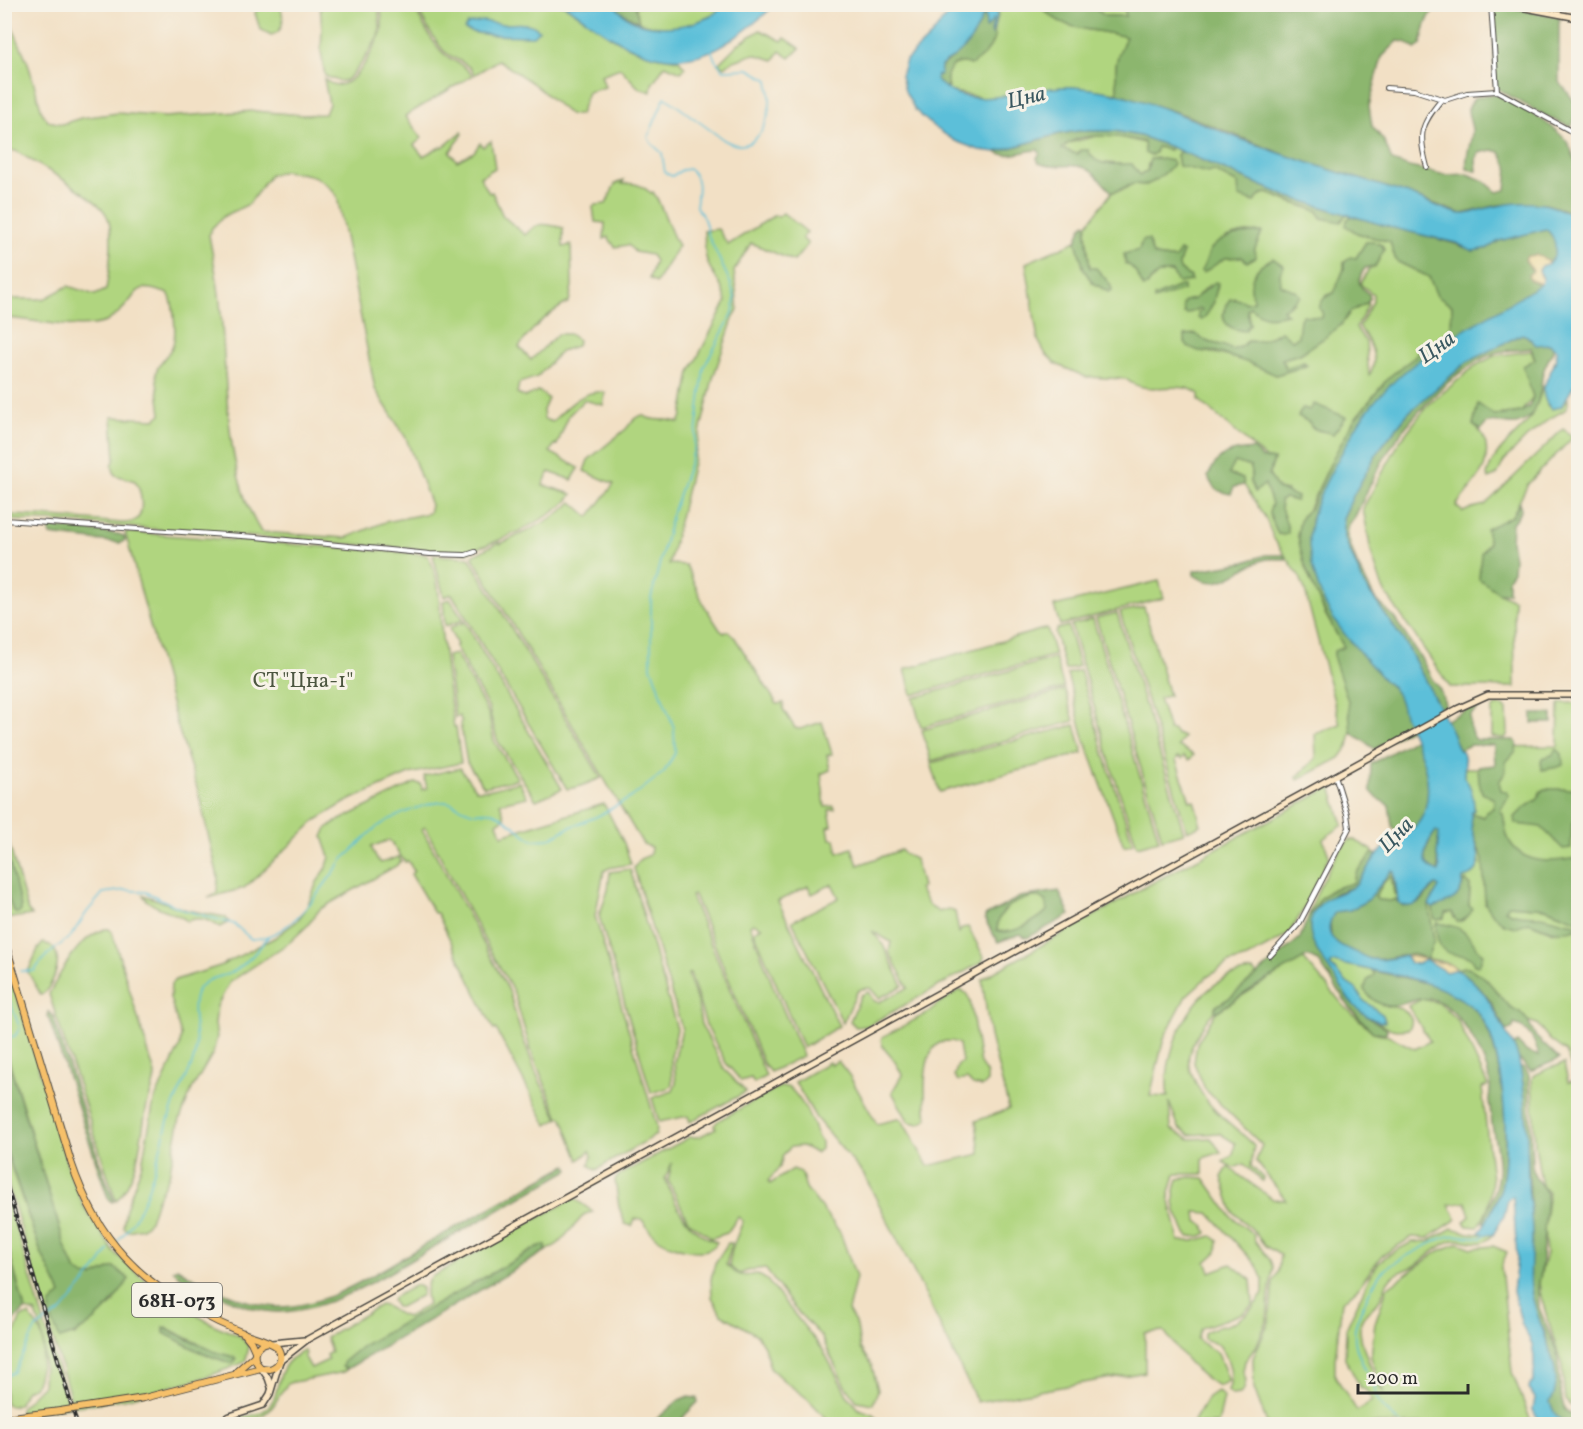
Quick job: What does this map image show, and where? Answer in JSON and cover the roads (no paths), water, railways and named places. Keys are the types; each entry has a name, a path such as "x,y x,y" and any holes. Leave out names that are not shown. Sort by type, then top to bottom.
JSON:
{"main road":[{"path":"1504,4 1578,18"},
{"name":"68Н-073","path":"243,1333 250,1340 257,1364 261,1368 274,1368 308,1339 1457,709 1488,695 1578,695"},
{"name":"68Н-073","path":"4,939 75,1174 94,1217 109,1240 139,1271 170,1296 195,1311 270,1343 308,1339"},
{"path":"217,1425 230,1416 263,1405 268,1400 280,1361 280,1351 270,1343 260,1344 244,1366 231,1374"},
{"path":"4,1419 144,1398 261,1368 268,1378 271,1389"}],"street":[{"path":"1491,4 1497,91"},
{"path":"1386,88 1414,90 1445,100 1467,93 1497,91 1569,130 1578,139"},
{"path":"1427,167 1420,140 1433,110 1442,99"},
{"path":"4,520 245,537 430,554 466,555 475,552"},
{"path":"1270,956 1299,924 1326,870 1346,837 1349,822 1335,775"}],"water":[{"path":"728,4 775,5 736,37 718,48 698,55 679,58 658,57 635,49 610,36 564,5 615,5 634,21 646,25 672,27 712,16"},
{"name":"Цна","path":"955,5 1000,5 992,34 994,18 986,29 985,10 971,40 957,55 941,66 940,75 937,75 936,79 949,90 965,96 1001,97 1058,87 1096,89 1158,106 1279,153 1408,194 1456,213 1468,214 1512,204 1535,203 1557,208 1578,220 1578,379 1561,407 1551,409 1544,393 1544,386 1554,365 1557,350 1550,344 1536,345 1522,334 1467,362 1408,413 1378,451 1343,518 1345,539 1364,585 1406,644 1459,750 1464,755 1464,776 1473,800 1474,810 1471,813 1471,823 1479,860 1475,871 1463,878 1458,895 1433,908 1429,905 1439,887 1436,885 1415,904 1405,905 1398,902 1392,870 1368,900 1350,910 1335,912 1329,926 1332,937 1340,945 1369,958 1375,960 1405,955 1410,963 1418,964 1426,960 1446,972 1457,969 1477,985 1487,998 1515,1048 1525,1104 1532,1228 1531,1289 1556,1377 1555,1391 1550,1402 1557,1416 1570,1424 1540,1424 1533,1410 1535,1398 1529,1389 1534,1382 1532,1344 1522,1325 1513,1291 1517,1258 1513,1196 1508,1199 1504,1216 1493,1235 1479,1233 1492,1211 1501,1188 1505,1148 1500,1073 1488,1029 1475,1010 1446,991 1415,980 1334,962 1330,965 1356,989 1363,1000 1383,1015 1385,1022 1367,1016 1351,1002 1322,958 1315,946 1310,923 1315,911 1325,900 1352,888 1386,845 1408,832 1420,821 1425,809 1428,786 1424,764 1396,692 1343,632 1330,614 1322,597 1309,546 1313,513 1317,501 1357,426 1375,401 1403,373 1433,350 1541,284 1543,278 1539,270 1552,260 1555,249 1553,238 1546,229 1499,241 1488,248 1473,251 1456,243 1389,227 1286,196 1171,147 1140,136 1115,131 1078,131 1059,134 996,152 979,150 955,141 934,127 915,110 905,91 901,76 906,60 932,35","holes":["1436,831 1439,833 1437,856 1439,872 1427,864 1425,859 1426,848 1432,836"]},
{"path":"483,21 527,24 539,30 533,36 518,36 487,34 464,29 468,24"}],"waterway":[{"path":"20,971 34,971 45,957 71,936 103,893 126,890 146,892 184,910 234,924 251,939 266,937 280,931 305,910 344,858 373,831 402,814 434,803 450,803 472,812 495,813 533,840 549,839 632,797 664,772 675,753 674,728 651,667 651,598 672,514 694,450 704,367 733,313 735,298 707,233 704,219 696,207 698,186 696,177 689,169 672,176 665,173 662,153 648,137 665,97 724,140 743,145 756,138 762,131 770,101 768,80 749,69 724,70 715,60 711,49"},
{"path":"117,1242 129,1228 146,1196 172,1109 193,1061 196,1046 193,1006 197,991 205,983 231,973 241,966 254,955 268,937"},
{"path":"4,1038 15,1036 20,1028 8,997 6,979 9,975"},
{"path":"1401,1424 1382,1407 1358,1353 1355,1329 1362,1308 1380,1275 1396,1262 1449,1236 1481,1238 1487,1232"},
{"path":"4,1377 14,1372 36,1328 62,1311 109,1250"}],"railway":[{"path":"4,1176 77,1424"}],"park label":[{"name":"СТ \"Цна-1\"","path":"303,680"}]}
